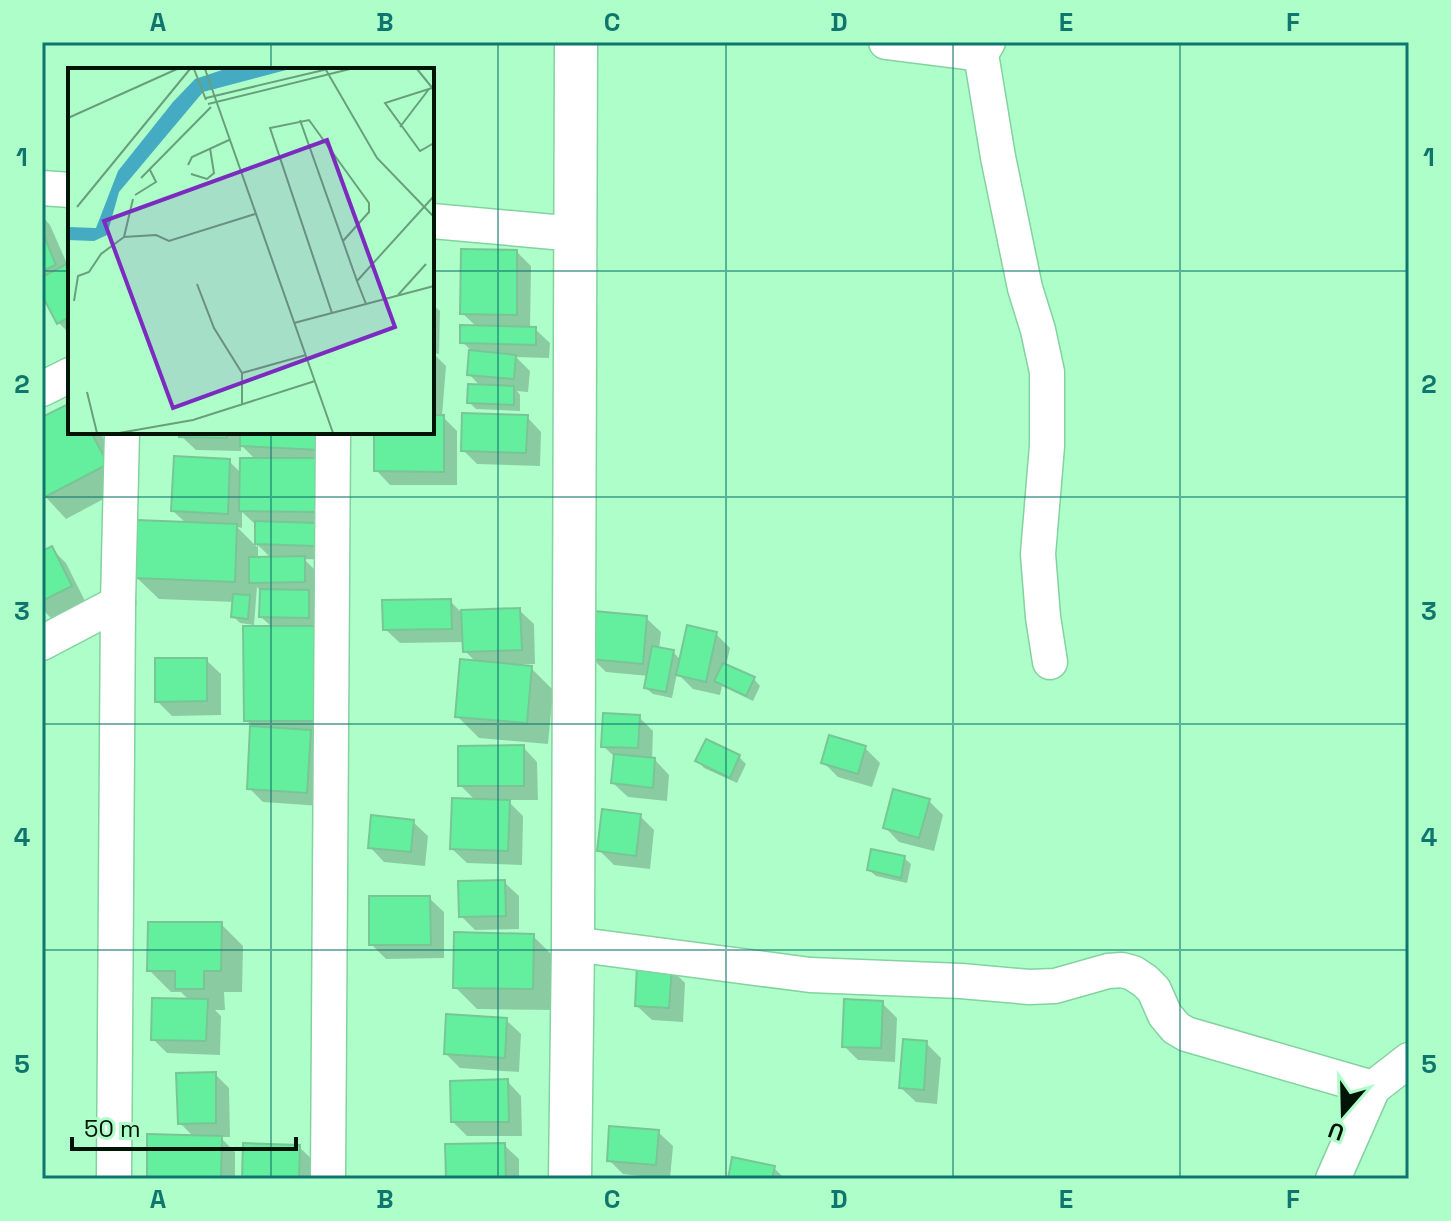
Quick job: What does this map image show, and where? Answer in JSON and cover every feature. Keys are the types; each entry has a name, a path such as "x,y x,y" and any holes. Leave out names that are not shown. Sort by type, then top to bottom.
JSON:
{"street":[{"path":"570,1179 576,42"},
{"path":"886,42 985,48 1001,172 1025,288 1047,372 1047,446 1038,554 1050,662"},
{"path":"42,188 68,190"},
{"path":"434,221 576,234"},
{"path":"42,389 68,376"},
{"path":"114,1179 122,434"},
{"path":"328,1179 333,434"},
{"path":"42,643 118,603"},
{"path":"573,944 810,975 947,980 1029,987 1055,986 1122,970 1145,981 1154,990 1165,1015 1186,1034 1373,1088"},
{"path":"1333,1179 1373,1088 1409,1060"}],"building":[{"path":"42,231 56,265 42,271"},
{"path":"461,249 517,250 517,315 460,314"},
{"path":"68,263 68,318 57,324 42,295 42,277"},
{"path":"460,325 536,327 536,345 460,343"},
{"path":"469,350 516,355 514,379 467,375"},
{"path":"468,384 514,386 514,405 467,403"},
{"path":"68,404 68,434 92,434 108,464 43,498 42,417"},
{"path":"462,413 528,415 526,453 461,451"},
{"path":"434,415 444,415 444,472 374,471 374,434 434,434"},
{"path":"179,434 227,434 227,438 179,437"},
{"path":"240,434 321,434 320,450 240,446"},
{"path":"174,456 230,459 228,514 171,511"},
{"path":"240,458 316,458 315,512 239,511"},
{"path":"137,520 237,524 235,582 135,578"},
{"path":"255,521 317,523 316,546 255,544"},
{"path":"52,546 72,586 42,601 42,551"},
{"path":"305,556 305,582 249,583 249,557"},
{"path":"260,589 309,590 309,618 259,617"},
{"path":"233,594 250,595 248,619 231,617"},
{"path":"451,599 452,629 383,630 382,600"},
{"path":"520,608 522,650 463,652 461,610"},
{"path":"594,611 647,616 643,664 590,659"},
{"path":"687,625 717,632 706,682 676,675"},
{"path":"243,626 317,626 318,721 244,721"},
{"path":"652,646 674,650 666,692 644,688"},
{"path":"155,658 207,658 207,701 155,702"},
{"path":"460,659 532,666 527,723 455,717"},
{"path":"723,663 755,677 746,696 714,681"},
{"path":"603,713 640,715 638,748 601,747"},
{"path":"250,726 311,730 307,793 247,789"},
{"path":"829,735 866,746 858,774 821,763"},
{"path":"706,739 740,755 730,778 695,761"},
{"path":"524,745 524,786 458,786 458,746"},
{"path":"614,754 655,758 653,788 611,783"},
{"path":"893,789 930,799 919,838 883,828"},
{"path":"452,798 510,800 508,851 450,849"},
{"path":"602,809 641,814 636,856 597,851"},
{"path":"371,815 414,820 411,852 368,848"},
{"path":"871,849 905,856 901,878 867,870"},
{"path":"505,880 506,916 459,917 458,881"},
{"path":"369,896 430,896 431,945 369,945"},
{"path":"148,922 222,922 221,971 204,971 204,989 175,989 175,971 147,971"},
{"path":"454,932 534,934 533,989 453,988"},
{"path":"637,965 672,967 669,1008 635,1006"},
{"path":"152,998 208,999 206,1041 151,1040"},
{"path":"844,999 883,1001 881,1048 842,1047"},
{"path":"446,1014 507,1018 505,1058 444,1054"},
{"path":"903,1039 927,1041 924,1090 899,1088"},
{"path":"216,1072 216,1123 178,1124 176,1073"},
{"path":"508,1079 509,1122 451,1122 450,1081"},
{"path":"609,1126 659,1130 656,1165 607,1161"},
{"path":"147,1134 222,1136 221,1179 147,1179"},
{"path":"243,1143 300,1145 299,1179 242,1179"},
{"path":"505,1143 506,1179 446,1179 445,1144"},
{"path":"732,1157 775,1166 772,1179 728,1179"}]}
